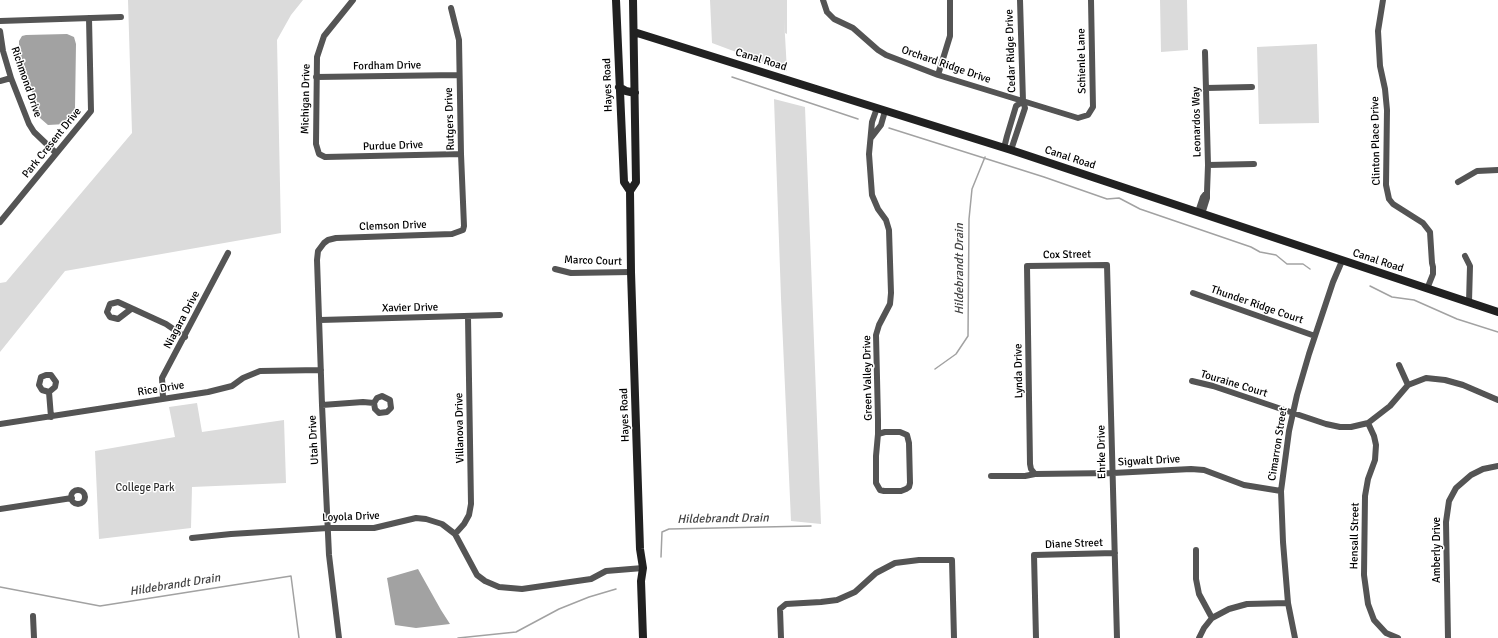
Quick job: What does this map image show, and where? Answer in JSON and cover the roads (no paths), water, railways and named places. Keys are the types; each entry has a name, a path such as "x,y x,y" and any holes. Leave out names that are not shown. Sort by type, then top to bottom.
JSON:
{"street":[{"name":"Michigan Drive","path":"325,158 319,154 316,144 317,58 324,36 353,0"},
{"name":"Hayes Road","path":"616,0 624,182 630,191 631,272 640,549 643,568 641,581 643,638"},
{"name":"Hayes Road","path":"630,191 636,182 633,0"},
{"name":"Orchard Ridge Drive","path":"824,0 827,12 834,19 853,28 881,53 938,75 1073,118 1083,117"},
{"path":"938,75 950,36 950,0"},
{"name":"Cedar Ridge Drive","path":"1008,149 1025,108 1023,101 1020,0"},
{"name":"Schienle Lane","path":"1083,117 1091,111 1093,104 1091,0"},
{"name":"Clinton Place Drive","path":"1383,0 1378,31 1379,60 1387,110 1386,189 1389,199 1393,204 1423,223 1428,228 1433,267 1427,289"},
{"name":"Rutgers Drive","path":"452,8 459,40 458,75 463,230"},
{"path":"0,21 121,17"},
{"name":"Park Cresent Drive","path":"0,222 91,111 89,18"},
{"name":"Richmond Drive","path":"0,31 3,51 11,78 29,124 34,132 56,153"},
{"name":"Canal Road","path":"634,32 1008,149 1498,312"},
{"name":"Leonardos Way","path":"1200,213 1203,197 1207,192 1208,165 1205,52"},
{"name":"Fordham Drive","path":"316,77 458,75"},
{"path":"0,81 11,78"},
{"path":"619,87 626,91 635,93"},
{"path":"1206,88 1252,87"},
{"name":"Cedar Ridge Drive","path":"1008,149 1007,136 1016,106 1023,101"},
{"name":"Green Valley Drive","path":"877,108 872,122 869,154 872,195 878,209 886,220 889,230 891,293 890,304 878,325 876,335 878,434 876,456 877,486 884,492 902,491 909,487 910,483 908,438 904,433 900,432 885,432 878,434"},
{"name":"Green Valley Drive","path":"871,138 881,125 885,111"},
{"name":"Purdue Drive","path":"325,158 461,154"},
{"path":"1208,165 1254,164"},
{"path":"1458,182 1477,171 1498,170"},
{"name":"Clemson Drive","path":"324,243 328,240 336,238 452,234 463,230"},
{"name":"Utah Drive","path":"324,243 318,251 317,260 322,405 331,581 338,638"},
{"name":"Niagara Drive","path":"163,398 162,378 228,253"},
{"path":"1465,256 1470,266 1469,302"},
{"name":"Cimarron Street","path":"1295,638 1288,603 1282,542 1281,491 1293,413 1315,336 1342,261"},
{"name":"Cox Street","path":"1027,266 1107,265"},
{"name":"Ehrke Drive","path":"1107,265 1117,638"},
{"name":"Lynda Drive","path":"1027,266 1030,464 1035,474"},
{"name":"Marco Court","path":"555,269 571,272 631,272"},
{"name":"Thunder Ridge Court","path":"1193,293 1315,336"},
{"path":"131,309 154,318 185,337"},
{"name":"Xavier Drive","path":"320,320 500,315"},
{"name":"Villanova Drive","path":"455,534 464,524 469,515 471,504 468,317"},
{"path":"1399,364 1408,385"},
{"name":"Rice Drive","path":"0,424 208,392 232,386 243,378 260,371 321,370"},
{"path":"1368,423 1390,406 1408,385 1426,378 1445,380 1463,385 1498,400"},
{"name":"Touraine Court","path":"1192,381 1213,386 1333,426 1351,427 1368,423"},
{"path":"49,392 51,417"},
{"path":"322,405 363,402 374,403"},
{"name":"Hensall Street","path":"1368,423 1376,445 1375,460 1368,479 1365,496 1364,575 1370,613 1384,635 1398,638"},
{"name":"Amberly Drive","path":"1448,638 1446,522 1449,501 1456,488 1471,475 1483,469 1498,466"},
{"name":"Sigwalt Drive","path":"991,476 1113,473 1180,469 1204,470 1244,485 1281,491"},
{"path":"0,509 72,498"},
{"name":"Loyola Drive","path":"192,538 328,528 374,528 416,518 426,519 442,524 455,534 477,575 485,581 499,587 522,588 591,579 606,571 643,568"},
{"path":"1196,550 1196,579 1199,594 1212,618"},
{"name":"Diane Street","path":"1036,638 1034,555 1115,553"},
{"path":"781,638 780,609 786,604 821,602 842,598 855,592 876,574 896,563 920,560 952,560 954,638"},
{"path":"1199,638 1204,628 1212,618 1229,609 1247,604 1288,603"},
{"path":"33,616 34,638"}],"waterway":[{"path":"732,77 858,119"},
{"path":"889,128 1044,177 1107,199 1119,198 1140,209 1251,247 1260,252 1276,255 1287,264 1303,264 1310,269"},
{"name":"Hildebrandt Drain","path":"935,369 956,354 968,336 969,219 972,189 985,157"},
{"path":"1370,286 1392,297 1414,300 1457,319 1498,332"},
{"name":"Hildebrandt Drain","path":"661,557 662,532 669,529 811,526"},
{"name":"Hildebrandt Drain","path":"0,587 100,606 291,576 299,638"},
{"name":"Hildebrandt Drain","path":"458,638 516,632 559,609 589,597 616,589"}],"park label":[{"name":"College Park","path":"145,488"}]}
